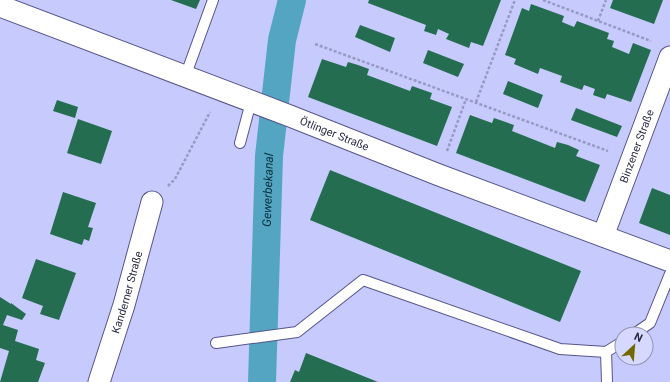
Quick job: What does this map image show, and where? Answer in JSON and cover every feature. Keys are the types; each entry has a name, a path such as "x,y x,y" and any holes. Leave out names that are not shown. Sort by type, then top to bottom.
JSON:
{"street":[{"name":"Ötlinger Straße","path":"0,6 290,116 439,175 670,261"},
{"name":"Binzener Straße","path":"603,236 632,160 663,50"},
{"name":"Kanderner Straße","path":"99,382 124,305 152,202"}],"lane":[{"path":"185,77 213,0"},
{"path":"240,144 255,104"},
{"path":"646,326 650,323 670,274"},
{"path":"216,343 298,332 363,280 560,349 606,352 614,347"},
{"path":"606,352 607,382"}],"path":[{"path":"476,102 515,0"},
{"path":"543,0 598,21 663,50"},
{"path":"598,21 606,0"},
{"path":"315,44 632,160"},
{"path":"152,202 174,179 210,112 220,90"},
{"path":"439,175 466,99"}],"building":[{"path":"171,0 200,0 196,9"},
{"path":"369,0 501,0 483,46 471,42 469,48 446,39 449,34 438,29 436,35 424,31 426,25 368,3"},
{"path":"613,0 663,0 654,24 610,8"},
{"path":"531,4 564,16 562,22 574,27 577,21 609,33 607,39 614,41 612,47 629,54 633,43 651,50 631,102 607,94 605,99 593,95 595,89 584,85 582,90 560,82 562,76 540,68 538,74 514,64 516,59 505,55 522,8 529,11"},
{"path":"360,25 395,38 390,52 355,37"},
{"path":"428,50 464,64 458,77 423,63"},
{"path":"322,59 346,67 348,62 369,69 367,75 410,91 412,86 432,93 430,99 452,107 437,146 308,97"},
{"path":"508,81 543,95 538,108 503,94"},
{"path":"57,100 78,107 75,118 53,111"},
{"path":"576,108 622,126 617,137 571,120"},
{"path":"470,115 492,123 494,118 514,125 512,131 555,148 557,142 568,145 579,150 576,156 600,165 585,202 456,153"},
{"path":"78,119 112,131 101,164 67,153"},
{"path":"330,170 581,271 560,322 310,220"},
{"path":"652,188 670,195 670,235 639,223"},
{"path":"63,192 96,203 88,227 93,228 89,241 84,239 82,245 50,234"},
{"path":"36,259 76,273 59,320 40,314 43,306 22,298"},
{"path":"0,297 26,314 22,320 7,315 3,325 18,330 15,341 39,349 36,360 45,363 38,382 0,382 9,351 0,348"},
{"path":"306,353 378,382 290,382 295,370 299,372"}],"waterway":[{"name":"Gewerbekanal","path":"262,382 269,156 282,40 292,0"}]}
